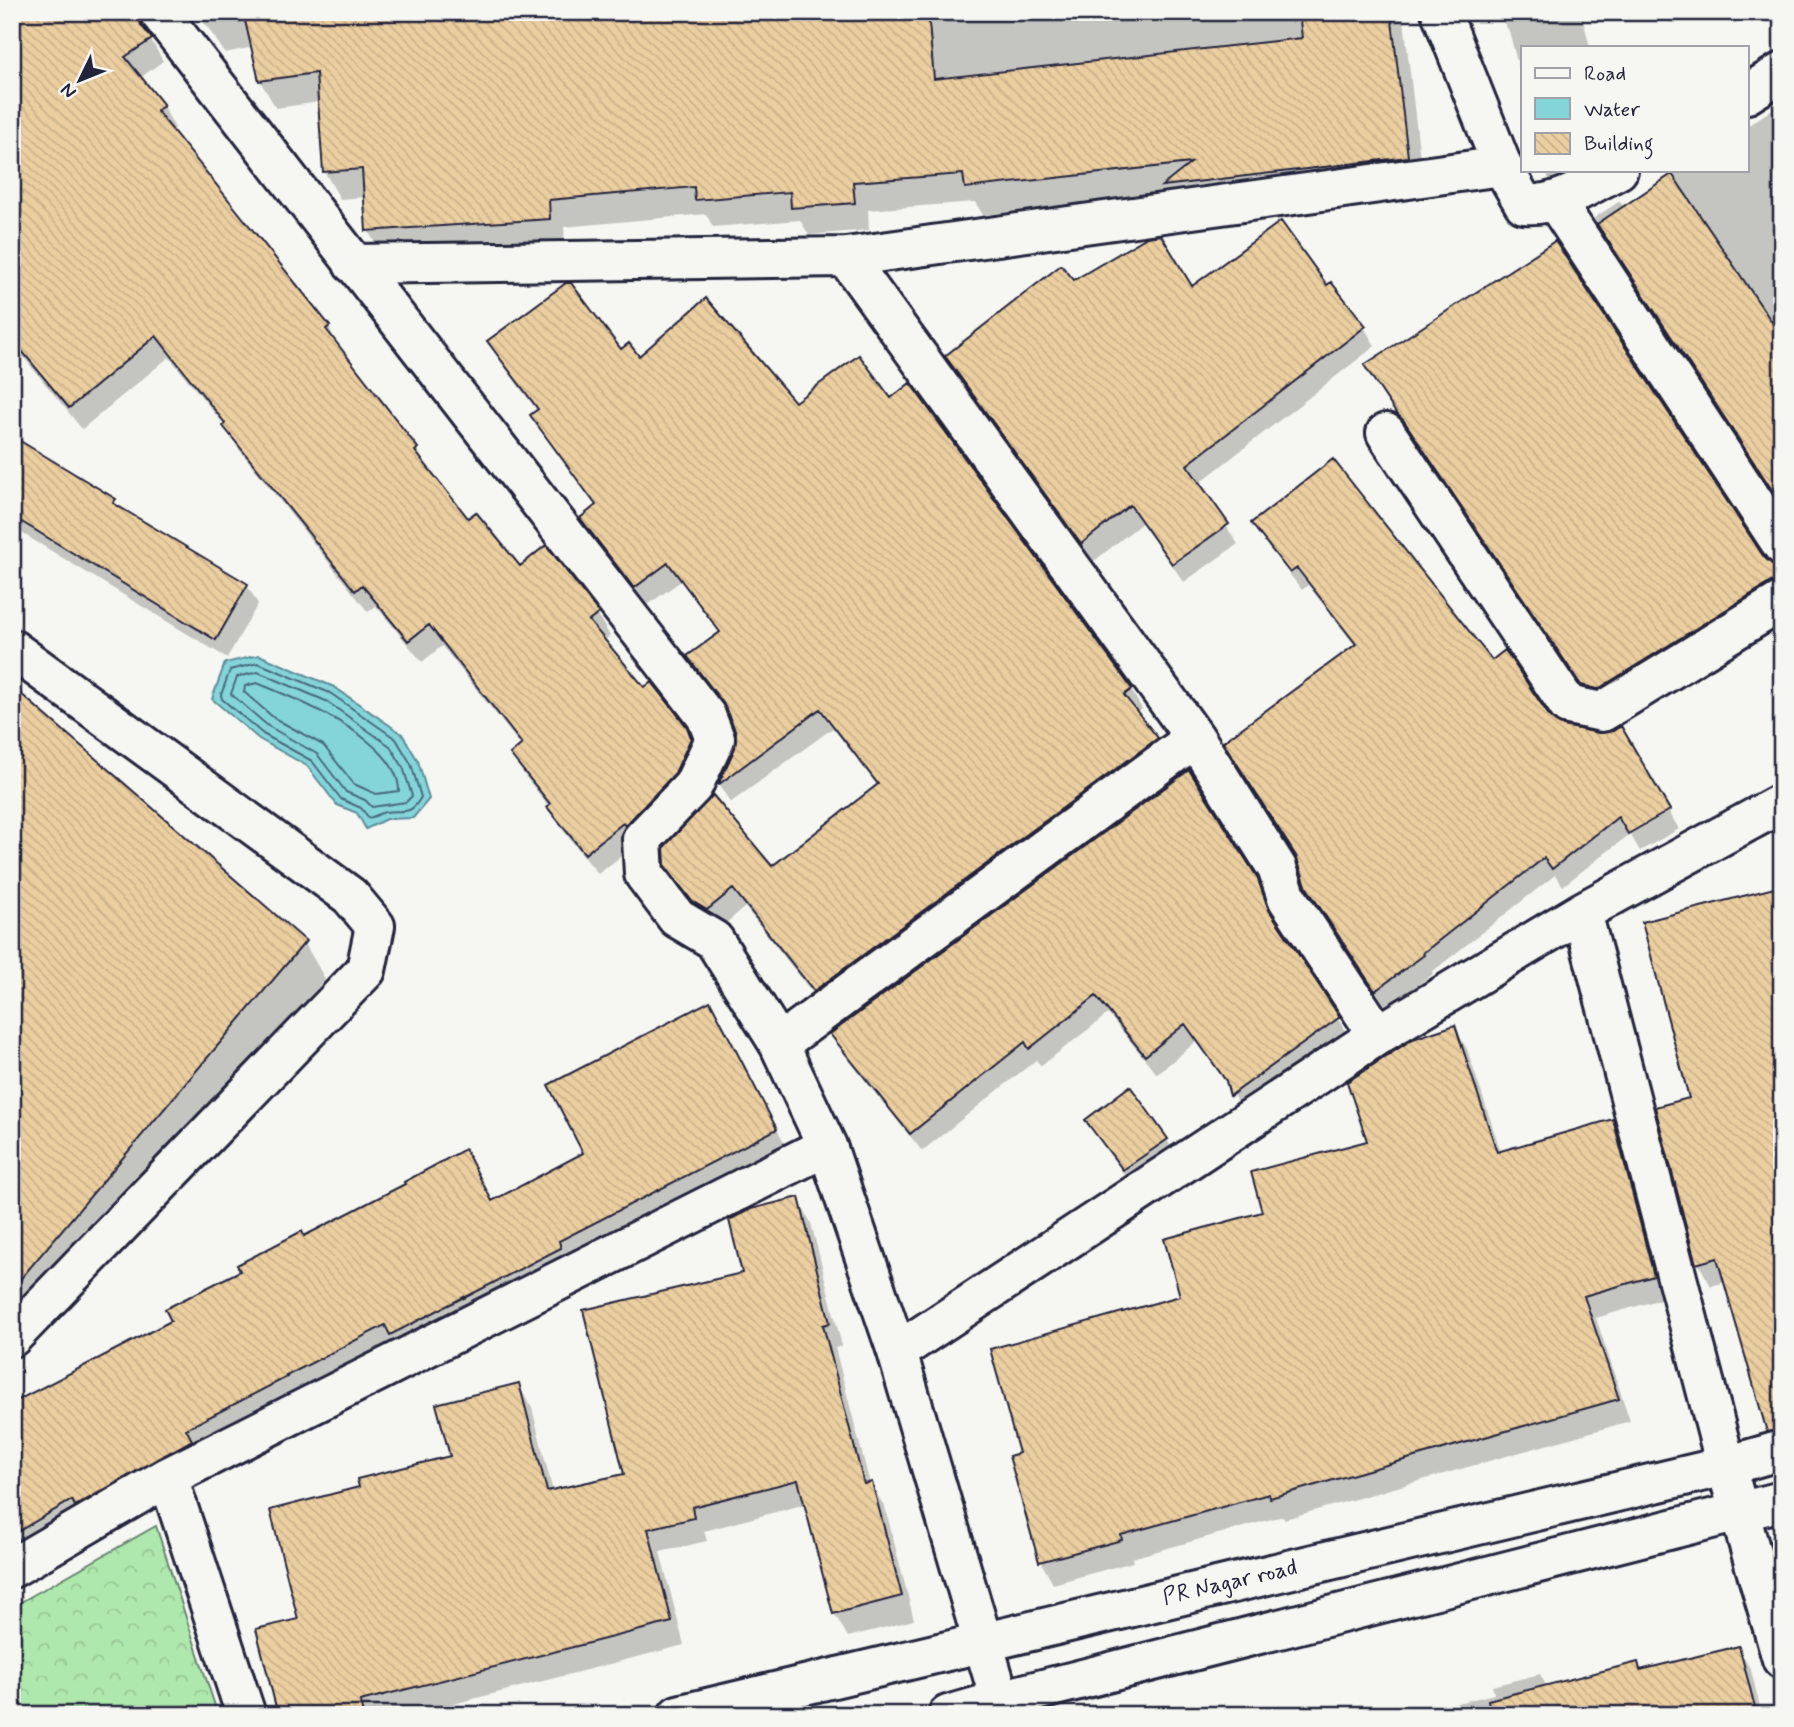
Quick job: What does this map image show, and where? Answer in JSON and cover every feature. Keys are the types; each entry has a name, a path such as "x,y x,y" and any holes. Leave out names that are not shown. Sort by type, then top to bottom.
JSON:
{"street":[{"path":"159,12 706,716 715,739 693,786 642,839 644,874 677,918 714,940 779,1044 827,1146 897,1352 1003,1707"},
{"path":"1441,12 1502,166 1524,204 1540,206 1556,202 1614,172"},
{"path":"1748,93 1782,72"},
{"path":"353,264 846,257 1502,166"},
{"path":"1556,202 1782,545"},
{"path":"846,257 1195,738 1278,868 1287,898 1378,1035"},
{"path":"1386,433 1567,705 1602,712 1782,601"},
{"path":"12,649 350,896 375,926 366,970 13,1335"},
{"path":"779,1044 1195,738"},
{"path":"897,1352 1378,1035 1582,912 1782,803"},
{"path":"1582,912 1726,1466 1782,1659"},
{"path":"12,1568 168,1477 827,1146"},
{"name":"PR Nagar road","path":"678,1715 1726,1466 1782,1450"},
{"path":"168,1477 246,1715"},
{"path":"948,1715 1003,1707 1782,1501"}],"green space":[{"path":"156,1526 218,1715 12,1715 12,1607"}],"water":[{"path":"259,655 334,687 402,734 418,761 429,799 413,818 386,819 366,829 357,813 337,805 307,766 259,739 212,699 225,663"}],"building":[{"path":"12,12 138,12 141,25 152,39 125,57 164,105 157,111 330,326 326,329 418,448 415,451 468,518 476,512 520,566 546,545 599,613 589,621 644,687 652,682 687,727 691,738 675,773 625,826 623,823 585,854 547,807 550,804 510,754 522,744 429,625 408,641 362,585 355,591 223,426 225,423 156,336 69,408 12,339"},
{"path":"243,12 928,12 934,79 1302,38 1299,12 1391,12 1408,157 1162,186 1191,163 965,188 963,174 853,182 855,203 791,208 790,192 695,200 694,187 549,200 550,219 366,231 362,169 323,172 316,73 259,81"},
{"path":"1672,174 1782,337 1782,505 1597,224"},
{"path":"1281,221 1327,285 1331,282 1366,326 1187,465 1229,524 1172,564 1130,505 1081,544 945,356 1061,265 1074,280 1147,237 1161,235 1192,286"},
{"path":"1555,241 1764,557 1772,564 1782,567 1782,579 1771,582 1598,689 1581,685 1364,365"},
{"path":"566,283 571,283 621,349 629,343 639,356 706,298 795,402 859,355 891,398 910,383 1132,689 1124,695 1158,738 814,991 733,889 707,910 692,901 665,866 664,847 713,795 772,866 878,784 820,709 718,785 735,748 736,732 723,703 687,656 720,632 668,563 634,588 580,518 596,505 530,415 538,409 487,341"},
{"path":"12,436 116,499 113,503 248,584 216,640 12,516"},
{"path":"1333,459 1492,660 1505,650 1550,717 1563,726 1599,733 1613,731 1621,726 1670,810 1628,834 1618,817 1552,869 1544,858 1375,991 1307,888 1296,856 1223,742 1356,644 1297,568 1290,573 1251,523"},
{"path":"12,686 306,941 12,1289"},
{"path":"1189,770 1257,877 1269,910 1340,1017 1230,1096 1226,1081 1185,1024 1145,1056 1096,996 1029,1049 1025,1042 910,1134 830,1034"},
{"path":"1782,886 1782,1429 1767,1432 1717,1258 1696,1264 1655,1107 1689,1098 1642,922"},
{"path":"710,1001 777,1129 559,1241 561,1248 464,1298 390,1335 385,1325 186,1429 192,1440 75,1506 72,1500 12,1535 12,1403 171,1321 165,1309 240,1271 237,1265 302,1231 304,1236 405,1184 404,1182 465,1149 492,1201 583,1153 548,1085"},
{"path":"1455,1025 1497,1152 1613,1119 1654,1276 1584,1296 1619,1399 1270,1498 1269,1494 1121,1535 1122,1540 1039,1562 1009,1456 1019,1453 990,1349 1180,1296 1164,1239 1262,1212 1251,1172 1367,1141 1347,1082 1413,1039"},
{"path":"1130,1086 1168,1139 1123,1170 1085,1120"},
{"path":"799,1197 830,1323 823,1325 864,1484 872,1482 902,1596 833,1614 798,1480 692,1507 694,1518 648,1529 672,1622 360,1701 363,1715 278,1715 256,1629 298,1619 270,1510 359,1487 357,1479 450,1456 436,1404 519,1383 547,1491 624,1474 583,1310 742,1273 729,1220 751,1209"},
{"path":"1739,1646 1757,1715 1490,1715 1488,1700 1638,1662 1640,1670"}]}
